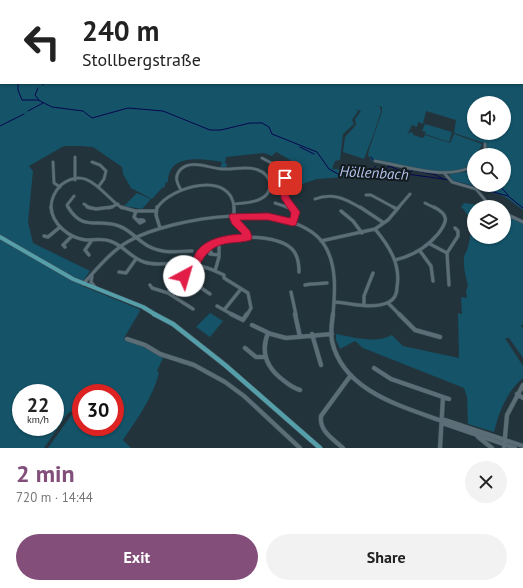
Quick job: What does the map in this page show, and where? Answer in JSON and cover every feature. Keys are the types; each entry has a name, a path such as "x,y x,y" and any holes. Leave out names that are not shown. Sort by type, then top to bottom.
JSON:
{"main road":[{"path":"0,238 83,284 149,310 184,332 225,365 320,448"}],"street":[{"path":"484,148 485,144"},
{"path":"75,157 75,180"},
{"path":"262,158 274,164 283,171 286,182 285,198 296,212 293,222"},
{"path":"375,161 445,174 463,172 467,170"},
{"path":"53,162 54,182 60,186"},
{"path":"92,162 102,167 106,171 104,179 99,186"},
{"path":"181,190 178,184 177,176 180,171 188,166 199,164 221,169 248,168 258,170 266,175 270,184 265,195 250,202 234,204"},
{"path":"445,174 451,180 476,189 485,200"},
{"path":"156,211 124,208 99,186 90,181 75,180 60,186 54,193 51,205 52,214 60,227 72,236 82,239 111,240 136,259 157,265 185,263 196,264 224,275 224,278 248,293 251,308 243,320"},
{"path":"160,228 156,211 159,204 165,198 181,190 196,186 217,186 227,190 231,195 234,204 235,221 247,233 248,237"},
{"path":"321,241 375,229 384,223 410,194"},
{"path":"366,195 371,195 397,209"},
{"path":"74,196 67,205 72,215 76,218 90,224 114,225 122,227 147,246 161,251 192,251"},
{"path":"315,199 323,196 340,198 358,206 384,223"},
{"path":"275,203 292,207"},
{"path":"395,260 410,256 430,244 445,224 446,220 439,210 425,203"},
{"path":"84,204 89,208 97,209 108,208 118,204"},
{"path":"136,210 134,216 136,220"},
{"path":"341,211 353,221 362,233"},
{"path":"511,216 523,222"},
{"path":"83,284 105,260 120,247 136,237 160,228 187,222 234,217 268,217 293,222 306,228 321,241 330,256 330,283 334,302 332,334 335,352 351,375 382,398 445,420 504,444 523,446"},
{"path":"44,236 48,238 60,227"},
{"path":"448,286 447,253 458,236 458,231 455,228"},
{"path":"334,302 364,304 388,303 396,295 399,273 395,260 385,242 375,229"},
{"path":"65,248 63,245 72,236"},
{"path":"168,293 196,264 204,250 219,241 235,237 248,237 281,242 288,246 296,254 299,272"},
{"path":"89,255 85,250 92,240"},
{"path":"215,271 219,241"},
{"path":"430,244 447,253"},
{"path":"204,250 211,252 210,254 218,255"},
{"path":"420,251 431,266 433,281"},
{"path":"119,272 126,273 136,259"},
{"path":"93,273 90,279 96,288"},
{"path":"364,304 363,294 370,284 373,273"},
{"path":"184,276 210,294"},
{"path":"305,285 330,283"},
{"path":"150,285 152,288 168,293 193,309"},
{"path":"224,310 241,289"},
{"path":"291,292 300,337"},
{"path":"388,303 415,330 440,337"},
{"path":"217,306 248,323"},
{"path":"252,325 268,333 283,337 300,337 312,334 332,334"},
{"path":"268,333 264,341 265,357 269,366 277,375 294,389 300,390"},
{"path":"312,334 321,364"},
{"path":"127,338 145,345 160,354 194,365 225,382 244,396 300,448"},
{"path":"244,348 256,357 265,357"},
{"path":"374,368 391,379 449,399"},
{"path":"343,448 323,430 320,420 351,375"},
{"path":"504,444 506,415 523,385"},
{"path":"517,394 523,398"},
{"path":"440,448 443,397"},
{"path":"442,420 445,424 515,448"},
{"path":"474,434 483,439 492,448"}],"shaded area":[{"path":"0,84 523,84 523,210 511,200 490,192 511,192 511,148 487,148 487,144 475,140 511,140 511,96 467,96 467,137 454,133 456,120 426,111 423,124 418,122 417,127 412,125 407,135 410,132 413,133 413,135 423,138 425,135 450,143 454,134 467,139 467,140 482,144 480,148 467,148 467,166 457,170 419,170 372,161 368,155 369,150 382,111 382,107 374,105 380,107 381,111 364,159 343,152 345,137 356,125 355,119 361,111 356,109 358,111 352,120 354,124 343,134 340,160 335,161 332,169 344,170 346,172 345,177 317,179 302,184 301,177 295,164 276,152 272,156 264,153 226,157 226,169 220,168 222,162 197,159 188,160 180,162 174,166 170,173 168,182 165,183 165,187 162,188 152,199 131,188 123,174 122,167 93,147 64,146 29,166 33,171 28,222 33,243 90,271 80,285 139,309 140,311 124,338 144,345 164,356 157,371 159,373 153,391 123,440 131,448 48,448 57,436 64,436 64,425 72,414 72,436 124,436 124,384 72,384 72,411 68,413 64,419 64,384 12,384 12,436 52,436 44,448 0,448"},
{"path":"425,124 452,132 449,142 425,134 426,132 422,131"},
{"path":"467,171 467,186 453,182 449,174"},
{"path":"137,193 151,199 142,209 124,206"},
{"path":"464,203 467,203 467,214 465,211 461,207"},
{"path":"511,217 523,223 523,325 521,325 523,329 523,358 509,338 505,338 523,366 523,378 512,389 504,402 494,432 468,424 467,397 464,388 363,348 355,341 340,349 336,340 336,334 372,339 386,338 392,335 403,346 459,358 458,313 462,314 461,297 467,298 466,291 468,286 464,269 464,256 469,244 511,244"},
{"path":"210,313 223,321 210,337 196,327"}],"waterway":[{"name":"Höllenbach","path":"18,84 18,90 22,100 38,100 52,107 83,111 92,118 128,108 163,111 210,130 221,130 250,123 262,123 269,127 272,134 317,152 329,169 338,174 357,176 407,174 450,180"},
{"path":"38,88 35,95 39,100"},
{"path":"28,111 43,103"},
{"path":"0,126 24,114"},
{"name":"Höllenbach","path":"300,147 314,154"},
{"path":"371,157 374,161"},
{"path":"375,171 373,169 376,166"},
{"name":"Höllenbach","path":"375,171 385,171 389,166 401,171 411,172 413,170 436,175 443,179"},
{"path":"349,174 351,171 355,172 356,168 367,171 371,168 375,171"},
{"name":"Höllenbach","path":"453,181 508,196 523,208"},
{"path":"505,192 508,195"}],"route":[{"path":"184,276 195,266 200,254 211,245 219,241 235,237 248,237 248,234 235,221 234,217 274,217 293,222 296,211 285,198 285,178"}]}
